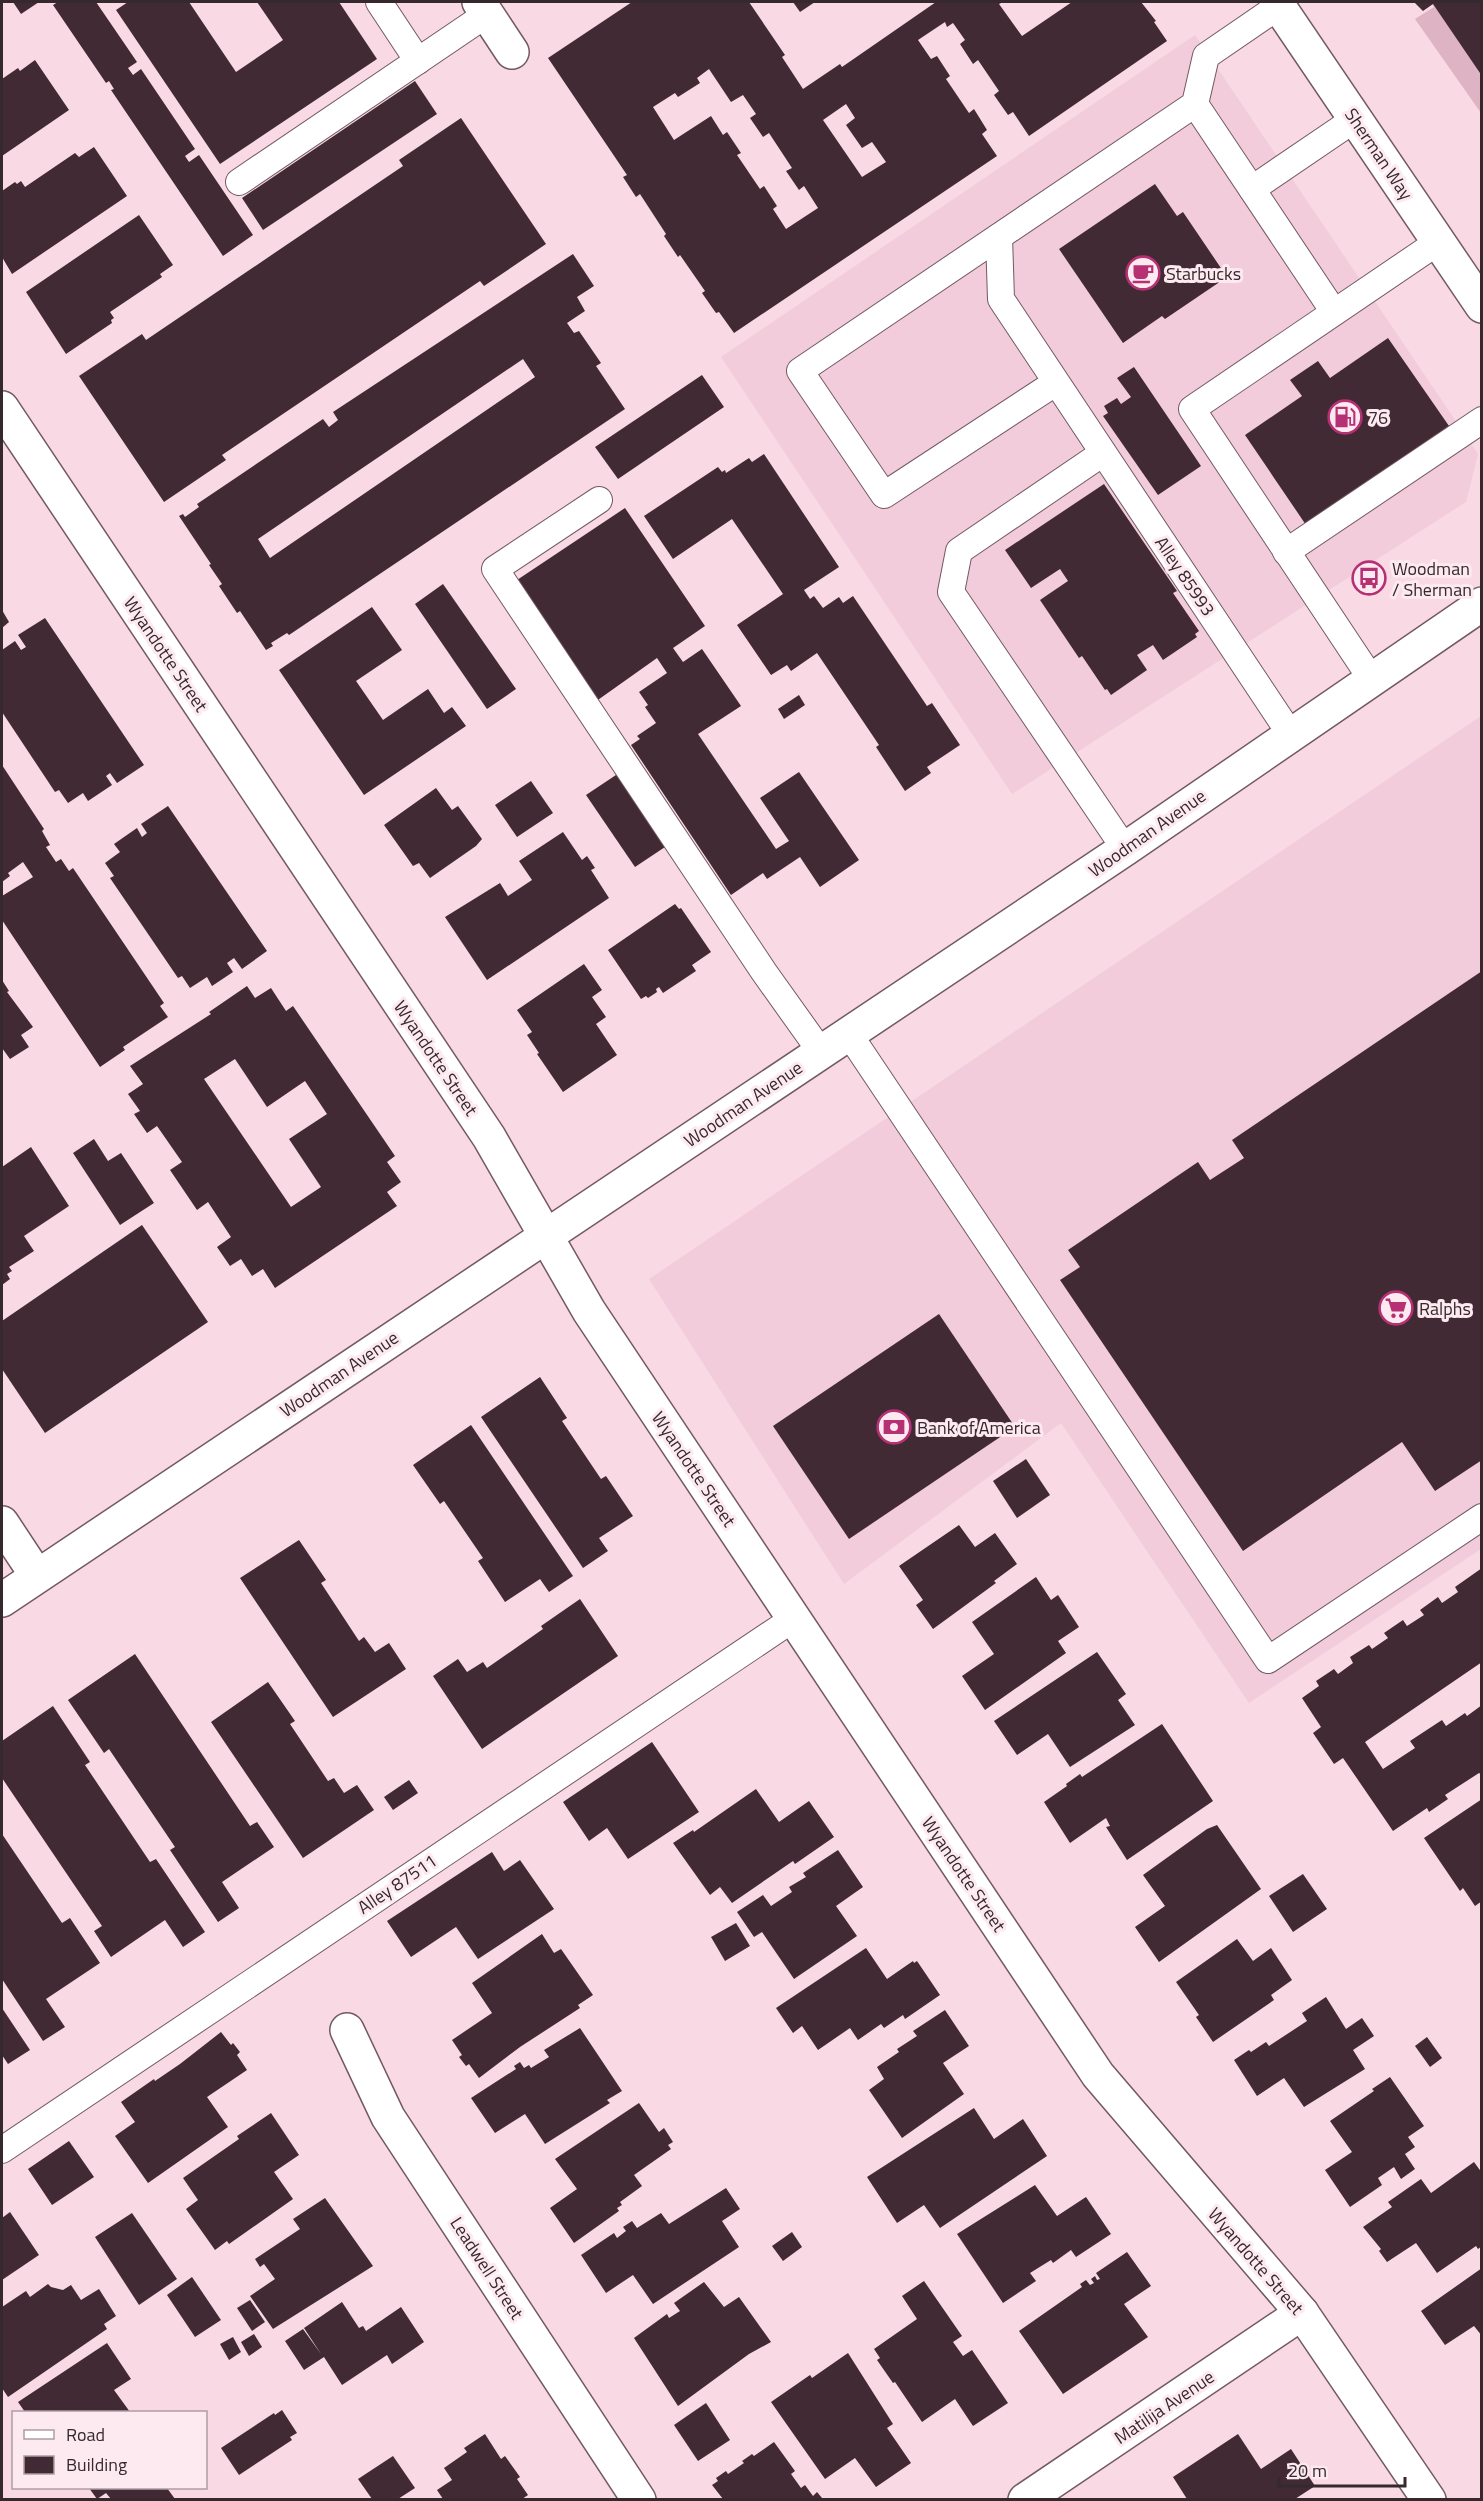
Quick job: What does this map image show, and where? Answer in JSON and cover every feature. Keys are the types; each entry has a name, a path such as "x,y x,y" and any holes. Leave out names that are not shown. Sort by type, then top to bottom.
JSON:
{"street":[{"name":"Sherman Way","path":"1277,4 1482,306"},
{"path":"483,8 512,51"},
{"name":"Wyandotte Street","path":"2,408 489,1137 589,1311 1098,2075 1302,2313 1430,2499"},
{"name":"Woodman Avenue","path":"2,1600 1125,849 1482,604"},
{"path":"2,1523 37,1576"},
{"name":"Leadwell Street","path":"347,2030 388,2117 639,2499"},
{"name":"Matilija Avenue","path":"1025,2499 1302,2313"}],"lane":[{"path":"379,2 418,61"},
{"path":"1055,383 884,495 800,371 1194,104 1206,56 1277,4"},
{"path":"239,182 418,61 483,8"},
{"path":"1194,104 1335,312"},
{"path":"1252,189 1355,119"},
{"name":"Alley 85993","path":"999,237 1001,299 1291,735"},
{"path":"1372,680 1192,409 1438,242"},
{"path":"1287,552 1482,420"},
{"path":"1103,453 959,550 951,592 1125,849"},
{"path":"599,500 495,569 764,972 821,1052"},
{"path":"849,1034 1268,1660 1482,1517"},
{"name":"Alley 87511","path":"2,2150 794,1619"}],"shaded area":[{"path":"1431,2 1442,2 1481,61 1481,113 1415,19 1434,7"},
{"path":"1195,35 1478,454 1466,502 1012,794 721,357"},
{"path":"1481,716 1481,1549 1249,1703 1061,1423 844,1584 649,1279"}],"building":[{"path":"13,2 39,2 21,14"},
{"path":"58,2 96,2 137,62 128,68 133,75 141,69 195,149 185,156 189,162 199,155 253,235 223,256 111,90 114,89 109,81 106,83 53,5"},
{"path":"128,2 189,2 236,72 283,40 257,2 339,2 377,59 220,164 116,10"},
{"path":"632,2 749,2 785,55 782,57 803,89 840,64 842,67 936,2 1003,2 999,4 1022,36 1072,2 1141,2 1156,21 1154,22 1167,41 1029,136 1013,112 1008,115 994,95 999,91 978,60 973,64 960,44 965,40 953,23 947,27 945,22 918,40 931,59 937,56 950,76 946,79 969,113 974,109 987,130 982,134 997,156 734,333 702,293 705,291 680,255 678,257 640,194 636,197 623,177 627,175 548,58","holes":["709,69 731,102 743,95 756,114 750,118 763,137 769,133 792,168 786,171 799,190 804,186 818,208 786,229 773,209 777,206 764,186 760,189 737,155 741,153 727,132 723,135 711,116 674,140 653,107 675,93 678,97 700,83 697,78","846,104 855,118 846,125 862,148 872,142 886,162 862,177 823,120"]},
{"path":"793,2 815,2 800,12"},
{"path":"1414,2 1482,2 1482,76 1433,4 1423,11"},
{"path":"35,60 69,110 2,156 2,79 18,68 20,71"},
{"path":"415,81 437,114 263,230 242,198"},
{"path":"461,118 546,244 484,286 480,281 222,455 226,460 164,502 79,376 142,334 146,340 403,166 399,160"},
{"path":"94,147 127,196 12,274 2,257 2,191 15,182 17,184 21,181 25,187 75,153 79,157"},
{"path":"1155,184 1177,216 1183,212 1227,277 1165,319 1162,316 1123,343 1059,249"},
{"path":"139,215 173,265 160,274 162,277 110,312 114,318 111,320 112,323 66,354 26,292"},
{"path":"573,254 594,286 577,297 585,311 567,323 574,333 579,331 601,363 596,366 625,409 289,635 287,633 271,643 273,646 266,650 240,611 237,613 219,586 222,584 209,565 211,564 179,516 183,514 185,517 199,507 197,504 323,419 329,427 338,420 333,412","holes":["523,359 535,377 270,558 258,539"]},
{"path":"1388,338 1449,426 1306,525 1245,435 1302,396 1290,380 1318,361 1330,378"},
{"path":"1134,367 1201,466 1158,495 1103,416 1108,413 1104,406 1117,398 1121,404 1131,397 1117,378"},
{"path":"702,375 724,407 618,479 595,447"},
{"path":"764,454 839,567 804,590 810,599 814,596 823,608 839,597 843,603 853,596 927,706 932,703 960,745 927,767 931,773 905,791 876,747 879,745 817,653 791,671 787,665 771,675 737,625 783,594 732,519 673,559 644,516 718,467 726,473 749,458 752,462"},
{"path":"1104,484 1177,591 1173,593 1199,631 1195,634 1197,637 1163,660 1153,645 1137,655 1147,670 1111,695 1107,689 1105,690 1082,656 1079,658 1040,600 1068,581 1060,569 1031,588 1005,550"},
{"path":"625,508 705,626 673,648 683,662 702,649 741,706 698,734 776,849 789,841 760,798 799,772 859,860 820,887 800,857 767,879 763,873 731,895 631,745 640,739 637,736 656,723 645,707 648,705 639,692 667,673 657,658 595,702 514,582"},
{"path":"443,584 516,689 487,709 415,604"},
{"path":"372,607 402,650 356,681 383,720 428,689 444,713 452,707 466,726 364,795 279,670"},
{"path":"2,610 9,622 2,628"},
{"path":"45,618 144,765 117,783 110,773 106,776 112,785 88,801 83,793 68,803 59,790 55,792 2,712 2,650 15,641 21,650 26,647 18,635"},
{"path":"799,695 805,705 784,719 778,709"},
{"path":"2,765 44,829 42,831 50,845 46,847 56,862 61,859 69,871 73,868 164,1003 160,1006 168,1017 123,1047 125,1050 100,1067 2,920 2,896 33,877 23,862 8,873 10,876 2,882"},
{"path":"622,771 671,843 635,867 586,795"},
{"path":"531,781 553,813 517,837 495,805"},
{"path":"436,788 452,810 458,806 482,839 476,846 430,878 419,863 413,866 384,825"},
{"path":"168,806 267,951 242,969 234,958 227,963 233,972 212,986 207,977 190,988 182,976 178,978 110,878 114,876 105,863 120,852 114,844 137,828 142,837 147,833 141,824"},
{"path":"563,832 582,860 587,856 595,868 591,870 609,898 487,980 445,917 500,883 508,896 532,880 519,861"},
{"path":"675,904 679,909 681,908 711,952 692,965 696,971 663,993 659,987 656,989 657,992 648,998 646,996 641,999 608,950"},
{"path":"584,964 602,990 592,997 606,1017 596,1024 617,1055 563,1092 537,1054 539,1053 527,1035 532,1032 517,1010"},
{"path":"1482,971 1482,1460 1435,1491 1402,1442 1243,1551 1060,1280 1080,1267 1068,1250 1198,1162 1210,1180 1244,1158 1232,1140"},
{"path":"2,980 9,991 7,992 33,1027 21,1035 29,1047 10,1059 2,1048"},
{"path":"247,986 255,998 271,988 286,1011 293,1006 395,1156 387,1162 401,1182 387,1192 397,1206 275,1288 263,1269 252,1276 241,1259 230,1266 217,1247 231,1237 208,1202 197,1210 170,1170 182,1162 157,1126 147,1133 134,1114 140,1111 128,1094 143,1084 130,1066 211,1014 209,1012","holes":["235,1059 267,1107 305,1081 327,1114 289,1139 321,1187 291,1207 204,1079"]},
{"path":"94,1139 108,1161 121,1153 154,1203 120,1225 73,1153"},
{"path":"31,1147 69,1206 24,1236 34,1251 9,1267 12,1271 7,1274 10,1279 2,1285 2,1167"},
{"path":"142,1225 208,1322 45,1433 2,1369 2,1321"},
{"name":"Bank of America","path":"939,1314 1015,1427 849,1539 773,1426"},
{"path":"540,1377 567,1418 562,1421 601,1479 606,1476 633,1516 599,1538 608,1551 583,1568 481,1417"},
{"path":"471,1425 573,1576 549,1592 540,1579 505,1602 478,1561 483,1558 444,1501 440,1504 413,1465"},
{"path":"1026,1459 1050,1495 1017,1518 993,1481"},
{"path":"959,1525 975,1547 995,1533 1017,1564 994,1581 996,1583 933,1629 916,1605 923,1600 899,1566"},
{"path":"299,1540 326,1580 321,1583 359,1641 364,1637 375,1652 389,1643 406,1669 333,1717 240,1578"},
{"path":"1482,1568 1482,1662 1365,1742 1383,1769 1415,1748 1410,1741 1442,1720 1446,1726 1465,1713 1467,1716 1482,1705 1482,1775 1479,1773 1445,1795 1448,1799 1429,1812 1427,1808 1393,1831 1343,1758 1334,1764 1313,1733 1321,1727 1302,1698 1319,1686 1316,1681 1334,1669 1338,1674 1353,1663 1350,1657 1369,1645 1372,1649 1388,1638 1384,1633 1403,1620 1407,1626 1424,1615 1420,1610 1438,1597 1442,1603 1458,1592 1455,1587"},
{"path":"1036,1577 1051,1600 1058,1595 1079,1627 1058,1641 1066,1653 985,1710 962,1676 994,1654 972,1622"},
{"path":"580,1599 618,1656 482,1749 433,1676 458,1659 467,1672 483,1662 487,1668 543,1629 541,1626"},
{"path":"1097,1652 1126,1694 1118,1700 1135,1725 1070,1767 1048,1734 1017,1755 994,1721"},
{"path":"135,1654 250,1826 257,1822 274,1847 222,1882 239,1908 218,1922 170,1850 175,1847 109,1749 104,1753 68,1700"},
{"path":"268,1682 295,1721 290,1724 328,1781 334,1778 344,1793 357,1785 374,1810 303,1858 211,1722"},
{"path":"53,1706 90,1762 85,1765 150,1862 156,1859 205,1932 183,1947 165,1920 111,1957 94,1931 102,1926 2,1778 2,1741"},
{"path":"1162,1724 1213,1801 1127,1860 1106,1827 1110,1826 1106,1818 1070,1843 1044,1802 1080,1774 1082,1777"},
{"path":"652,1742 699,1812 628,1859 607,1828 589,1841 563,1802"},
{"path":"409,1780 418,1793 393,1810 384,1797"},
{"path":"756,1789 779,1822 809,1801 834,1837 795,1864 793,1861 732,1903 720,1887 710,1895 673,1843 693,1830 694,1832"},
{"path":"1482,1799 1482,1901 1475,1906 1463,1888 1460,1891 1424,1838"},
{"path":"1217,1825 1261,1889 1159,1962 1135,1927 1165,1906 1143,1875 1207,1829"},
{"path":"2,1834 62,1923 70,1918 100,1963 46,1999 65,2027 43,2041 2,1979"},
{"path":"838,1850 863,1887 836,1906 857,1936 794,1979 762,1932 754,1937 737,1912 763,1895 771,1906 792,1892 789,1887 806,1877 803,1873"},
{"path":"492,1852 504,1871 520,1860 554,1909 478,1959 456,1927 411,1957 387,1921"},
{"path":"1303,1874 1327,1909 1293,1932 1269,1896"},
{"path":"736,1923 750,1946 725,1961 711,1937"},
{"path":"542,1934 554,1953 561,1949 593,1995 578,2005 580,2008 520,2047 479,2078 469,2064 466,2066 459,2057 462,2055 452,2040 492,2013 472,1983"},
{"path":"1237,1939 1253,1961 1271,1948 1292,1980 1271,1995 1274,2000 1213,2042 1196,2017 1199,2015 1176,1982"},
{"path":"866,1948 887,1979 913,1961 914,1963 917,1961 940,1995 905,2019 903,2015 884,2028 881,2024 858,2040 850,2028 818,2050 802,2026 793,2033 776,2008"},
{"path":"1326,1997 1346,2029 1362,2018 1374,2036 1353,2050 1365,2069 1304,2107 1284,2078 1257,2096 1234,2060 1266,2042 1269,2046 1307,2021 1302,2013"},
{"path":"2,2008 30,2050 8,2064 2,2055"},
{"path":"945,2010 969,2046 943,2063 964,2094 902,2138 869,2090 884,2079 877,2067 899,2052 897,2049 917,2036 913,2031"},
{"path":"580,2028 622,2091 607,2100 610,2103 545,2144 525,2114 495,2133 471,2098 516,2069 514,2066 520,2062 524,2068 529,2065 531,2068 549,2057 544,2050"},
{"path":"221,2032 240,2052 237,2055 247,2070 207,2097 228,2127 148,2183 115,2136 135,2122 121,2102 180,2064"},
{"path":"1427,2037 1442,2058 1430,2067 1415,2046"},
{"path":"1390,2077 1424,2126 1408,2137 1415,2147 1405,2154 1415,2169 1401,2179 1394,2167 1378,2178 1382,2185 1350,2207 1325,2170 1352,2152 1330,2121 1374,2091 1372,2089"},
{"path":"639,2103 659,2132 664,2128 673,2142 668,2145 671,2149 634,2175 642,2186 620,2202 622,2205 617,2208 619,2211 574,2243 550,2208 577,2189 555,2159"},
{"path":"974,2108 994,2139 1023,2119 1047,2156 940,2228 924,2205 897,2223 867,2177"},
{"path":"271,2113 299,2155 274,2172 293,2199 229,2244 227,2241 215,2250 186,2209 198,2200 183,2178 239,2139 237,2136"},
{"path":"69,2141 94,2177 52,2205 28,2169"},
{"path":"1474,2162 1482,2173 1482,2246 1478,2249 1476,2246 1437,2273 1416,2243 1387,2262 1379,2251 1381,2249 1363,2227 1392,2207 1388,2202 1421,2179 1431,2193"},
{"path":"1035,2185 1057,2216 1086,2197 1111,2234 1076,2257 1071,2250 1053,2263 1051,2260 1030,2273 1036,2281 1003,2303 957,2234"},
{"path":"726,2188 740,2209 722,2221 739,2247 653,2304 633,2275 606,2293 581,2255 614,2233 617,2238 626,2231 623,2227 632,2221 637,2228 661,2213 669,2224"},
{"path":"325,2198 373,2266 273,2329 250,2296 275,2279 264,2264 260,2267 255,2259 300,2229 293,2219"},
{"path":"10,2212 39,2255 2,2280 2,2218"},
{"path":"132,2213 177,2279 139,2305 95,2237"},
{"path":"792,2232 802,2247 783,2261 772,2246"},
{"path":"1127,2252 1151,2286 1124,2304 1148,2337 1063,2394 1019,2331 1082,2287 1080,2284 1086,2280 1090,2285 1094,2283 1091,2279 1095,2276 1097,2280 1100,2279 1096,2273"},
{"path":"1482,2268 1482,2336 1474,2326 1445,2345 1421,2311"},
{"path":"192,2277 221,2320 195,2337 167,2295"},
{"path":"924,2281 962,2336 953,2342 963,2356 972,2350 1008,2403 973,2426 955,2399 922,2422 877,2360 880,2358 874,2349 917,2319 902,2296"},
{"path":"704,2282 724,2307 739,2297 771,2342 749,2354 678,2406 634,2338 667,2314 669,2318 680,2311 674,2303"},
{"path":"48,2284 63,2290 71,2285 81,2300 99,2289 116,2316 104,2324 107,2329 8,2397 2,2388 2,2307 26,2291 30,2297"},
{"path":"250,2300 265,2322 252,2331 237,2308"},
{"path":"342,2302 359,2328 363,2326 366,2331 401,2307 424,2342 392,2364 387,2355 342,2385 324,2357 304,2370 285,2341 303,2329 321,2354 304,2328"},
{"path":"254,2334 262,2347 249,2356 241,2342"},
{"path":"233,2337 241,2352 229,2360 220,2344"},
{"path":"107,2343 131,2379 114,2390 129,2411 24,2411 18,2402"},
{"path":"848,2353 893,2424 887,2428 911,2463 876,2487 855,2458 825,2479 771,2402 810,2375 812,2378"},
{"path":"706,2403 730,2440 698,2461 674,2425"},
{"path":"282,2410 297,2433 290,2437 292,2440 239,2475 221,2448"},
{"path":"485,2434 501,2459 505,2456 520,2477 517,2479 528,2495 522,2499 443,2499 437,2490 452,2480 444,2468 467,2452 464,2448"},
{"path":"1238,2434 1261,2469 1291,2449 1315,2486 1295,2499 1187,2499 1173,2477"},
{"path":"774,2442 795,2471 791,2474 801,2488 805,2485 813,2496 817,2492 822,2498 723,2499 712,2485 718,2481 716,2478 726,2471 728,2474 752,2454 754,2456"},
{"path":"393,2456 415,2488 398,2499 372,2499 358,2479"},
{"path":"90,2489 168,2489 175,2499 111,2499 106,2493 97,2499"}],"place":[{"name":"Starbucks","path":"1143,273"},
{"name":"76","path":"1345,417"},
{"name":"Woodman / Sherman","path":"1369,578"},
{"name":"Ralphs","path":"1396,1308"},
{"name":"Bank of America","path":"894,1427"}]}
